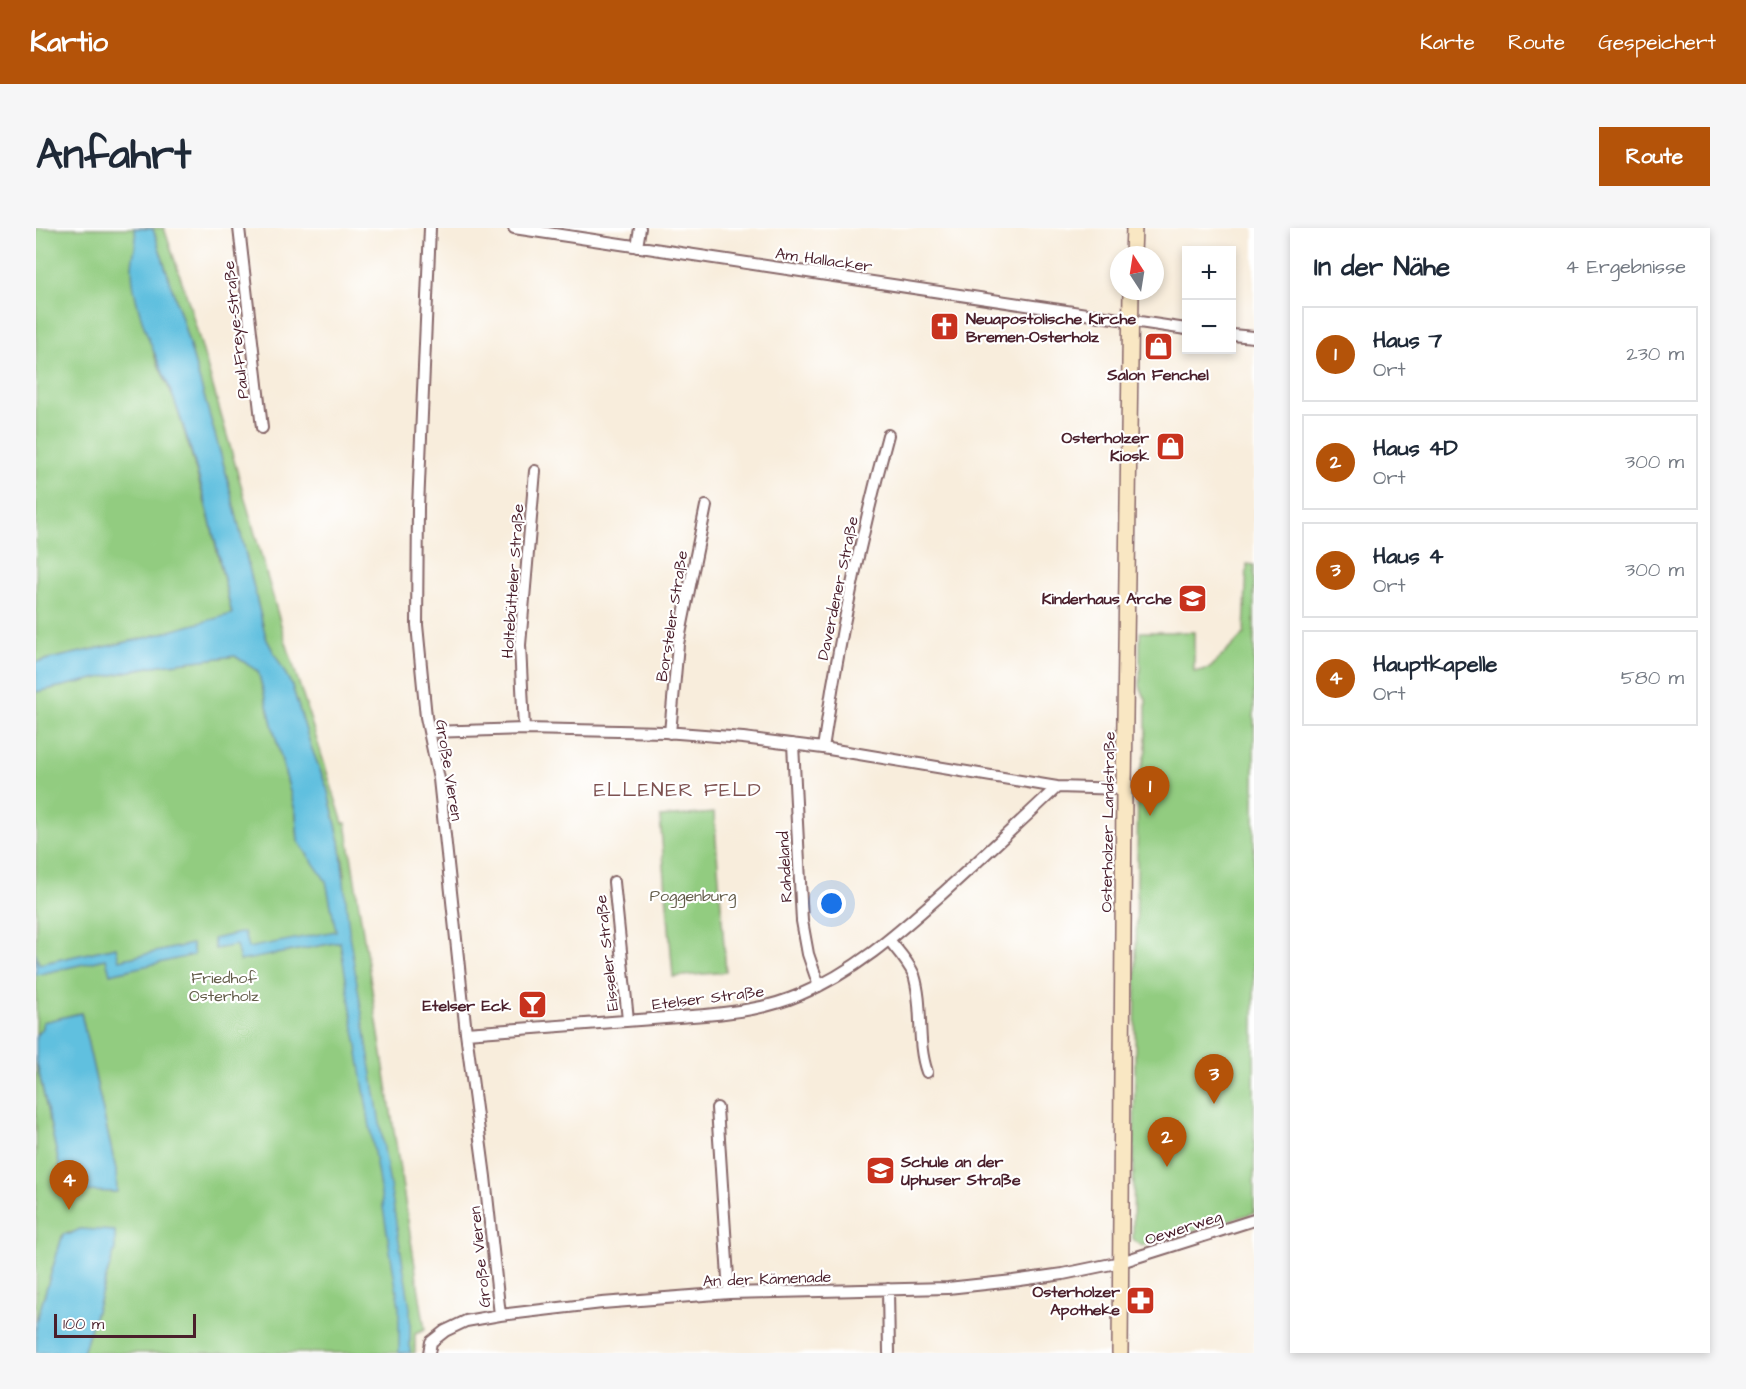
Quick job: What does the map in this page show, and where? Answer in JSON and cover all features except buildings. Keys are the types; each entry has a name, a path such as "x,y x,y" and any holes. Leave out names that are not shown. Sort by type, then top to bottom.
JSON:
{"main road":[{"path":"1133,246 1134,228"},
{"name":"Osterholzer Landstraße","path":"1120,1353 1130,300"}],"street":[{"name":"Paul-Freye-Straße","path":"239,228 262,428"},
{"name":"Große Vieren","path":"430,228 417,526 417,625 426,717 439,779 466,1033 488,1199 500,1315"},
{"name":"Am Hallacker","path":"514,228 1182,328"},
{"path":"637,247 640,228"},
{"path":"1236,335 1254,337"},
{"name":"Daverdener Straße","path":"823,748 836,661 876,479 888,435"},
{"name":"Holtebütteler Straße","path":"524,729 520,645 535,471"},
{"name":"Borsteler Straße","path":"670,733 678,644 706,506"},
{"path":"430,732 524,729 670,733 823,748 1057,787 1124,789"},
{"name":"Rahdeland","path":"793,744 802,921 808,954 819,986"},
{"name":"Etelser Straße","path":"466,1033 739,1012 772,1005 819,986 848,971 890,941 1057,787"},
{"name":"Eisseler Straße","path":"614,882 628,1020"},
{"path":"890,941 913,974 922,1056 927,1072"},
{"path":"717,1108 729,1293"},
{"name":"Oewerweg","path":"1121,1263 1254,1221"},
{"name":"An der Kämenade","path":"429,1353 431,1342 445,1331 466,1321 500,1315 602,1303 729,1293 948,1288 1063,1274 1121,1263"},
{"path":"888,1289 889,1353"}],"green space":[{"name":"Friedhof Osterholz","path":"36,228 164,228 190,306 285,639 343,823 346,823 425,1330 415,1334 415,1353 83,1353 115,1249 76,1232 63,1234 36,1323 36,1060 63,1182 82,1190 116,1192 116,1170 81,1013 43,1022 36,1036 36,692 153,666 235,656 258,671 296,814 298,841 345,875 327,788 311,747 292,686 266,638 226,473 182,319 153,229 154,355 175,402 191,453 232,615 145,638 36,662"},
{"path":"1247,564 1254,565 1254,1213 1142,1246 1133,1239 1138,779 1146,750 1146,700 1140,686 1140,632 1194,632 1194,672 1210,668 1244,634"},
{"name":"Poggenburg","path":"714,813 726,972 673,977 660,817"}],"water":[{"path":"134,228 153,229 182,319 226,473 266,638 292,686 311,747 327,788 340,842 350,940 410,1308 410,1353 399,1353 399,1306 340,942 240,961 236,945 215,949 213,939 244,932 248,948 336,931 326,881 298,841 296,814 258,671 235,656 153,666 36,692 36,662 145,638 232,614 192,454 175,402 147,336 137,302 132,273 136,238"},
{"path":"192,944 194,955 110,974 106,959 36,975 36,952 39,964 116,947 119,960"},
{"path":"81,1013 116,1170 117,1192 82,1191 77,1186 63,1182 36,1059 36,1036 43,1022"},
{"path":"80,1229 115,1231 115,1249 83,1353 36,1353 36,1323 63,1234 70,1234"}],"place":[{"name":"Neuapostolische Kirche Bremen-Osterholz","path":"945,327"},
{"name":"Salon Fenchel","path":"1158,346"},
{"name":"Osterholzer Kiosk","path":"1170,446"},
{"name":"Kinderhaus Arche","path":"1193,598"},
{"name":"Haus 7","path":"1150,816"},
{"name":"Etelser Eck","path":"532,1005"},
{"name":"Haus 4","path":"1214,1104"},
{"name":"Haus 4D","path":"1167,1167"},
{"name":"Schule an der Uphuser Straße","path":"880,1170"},
{"name":"Hauptkapelle","path":"69,1210"},
{"name":"Osterholzer Apotheke","path":"1141,1300"}],"district":[{"name":"ELLENER FELD","path":"678,789"}]}
